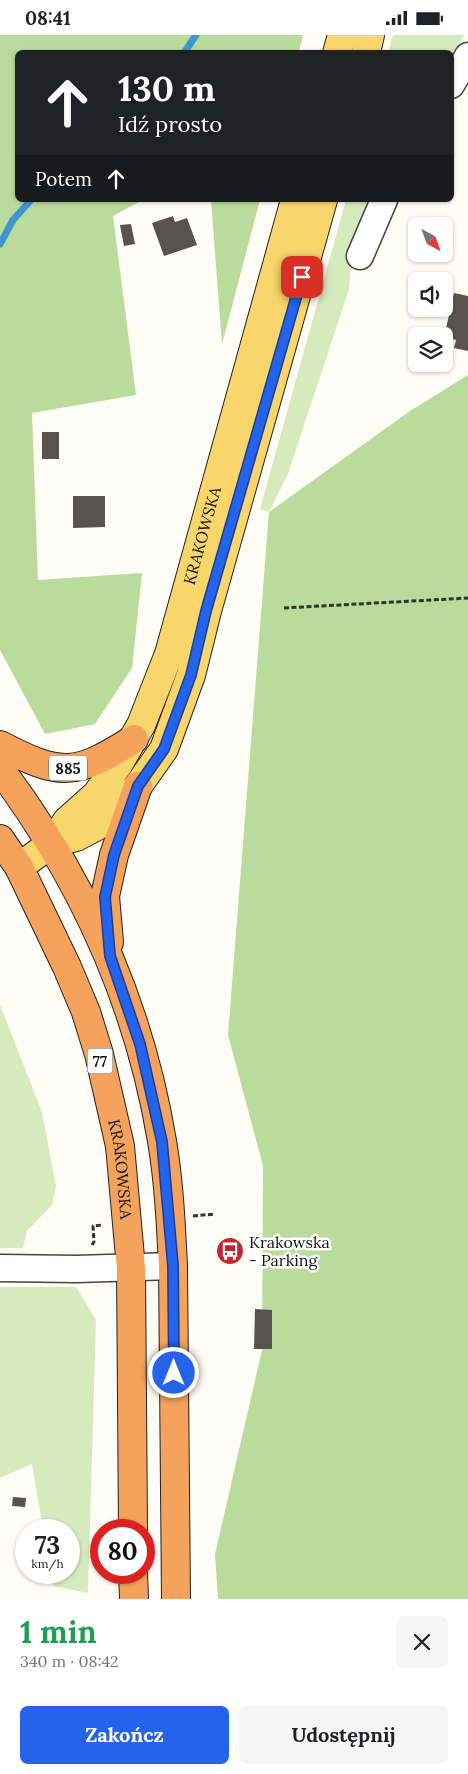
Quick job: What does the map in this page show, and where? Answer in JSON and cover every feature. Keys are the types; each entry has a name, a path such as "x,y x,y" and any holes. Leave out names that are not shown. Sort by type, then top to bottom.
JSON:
{"highway":[{"name":"885","path":"0,745 21,756 56,769 80,767 106,757 134,739"},
{"path":"0,769 52,843 110,956 140,1044 162,1142 173,1266 176,1599"},
{"name":"885","path":"110,956 105,897 114,855 138,786"},
{"name":"77","path":"0,839 19,867"},
{"name":"KRAKOWSKA","path":"19,867 67,967 86,1012 99,1053 120,1146 131,1268 133,1519"},
{"path":"134,1584 134,1599"}],"main road":[{"path":"338,50 342,35"},
{"path":"367,50 370,35"},
{"name":"KRAKOWSKA","path":"19,867 52,843 68,821 96,795 134,739 169,654 294,202"},
{"name":"KRAKOWSKA","path":"52,843 76,837 97,825 138,786 164,749 191,675 206,611 323,202"}],"street":[{"path":"458,82 468,56"},
{"path":"360,255 383,202"},
{"path":"0,1269 82,1260 131,1268 173,1266"}],"path":[{"path":"284,608 468,599"},
{"path":"82,1260 94,1242 93,1225 128,1222"}],"green space":[{"path":"0,35 303,35 299,50 15,50 15,202 139,202 113,216 136,395 32,413 38,580 142,573 132,668 95,724 45,734 0,650"},
{"path":"393,35 464,35 454,53 454,50 389,50"},
{"path":"211,202 259,202 222,344"},
{"path":"345,202 370,202 353,245 349,289 288,474 269,512 260,509"},
{"path":"468,375 468,1599 218,1599 215,1554 262,1350 263,1166 228,1035 269,512 410,411"},
{"path":"0,1005 42,1112 56,1186 52,1205 27,1231 23,1248 0,1248"},
{"path":"0,1287 76,1287 96,1320 88,1593 53,1586 53,1584 80,1584 80,1519 41,1519 32,1464 0,1478"}],"building":[{"path":"173,216 175,222 187,218 197,245 164,256 152,223"},
{"path":"131,224 135,244 124,246 120,225"},
{"path":"454,293 468,296 468,351 454,348 456,340 453,339 453,327 446,327 449,317 453,317"},
{"path":"42,432 59,432 59,459 42,459"},
{"path":"73,496 105,496 105,527 73,528"},
{"path":"255,1309 272,1310 272,1349 254,1349"},
{"path":"13,1497 26,1498 25,1507 12,1506"}],"waterway":[{"path":"186,50 196,35"},
{"path":"0,244 13,220 29,202"}],"place":[{"name":"Krakowska - Parking","path":"230,1251"}],"route":[{"path":"174,1373 173,1266 162,1142 140,1044 110,956 105,897 114,855 138,786 164,749 191,675 206,611 302,277"}]}
